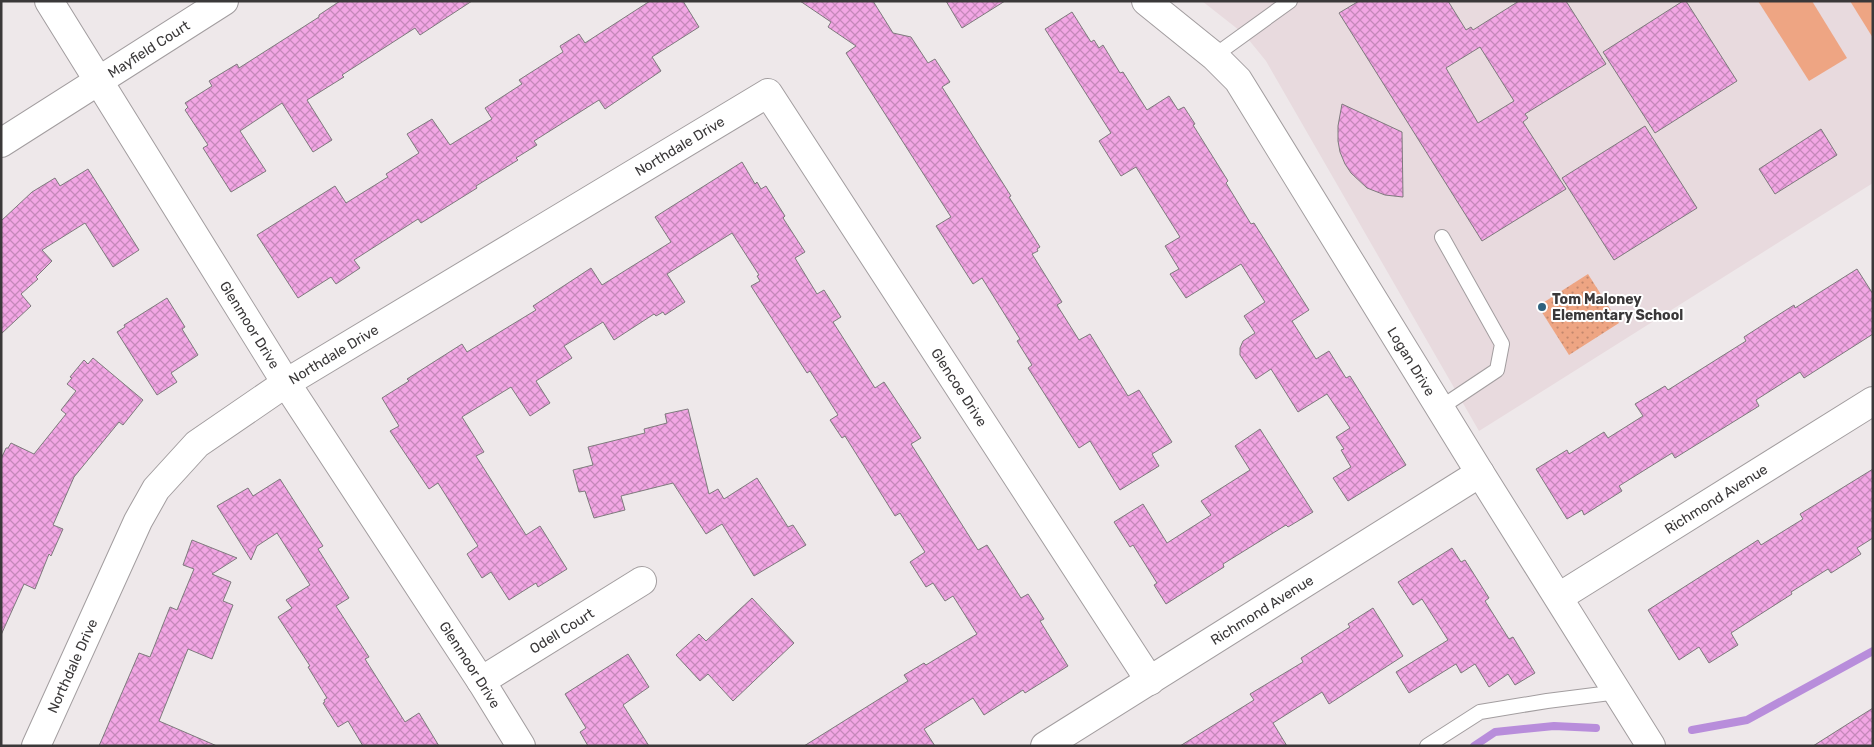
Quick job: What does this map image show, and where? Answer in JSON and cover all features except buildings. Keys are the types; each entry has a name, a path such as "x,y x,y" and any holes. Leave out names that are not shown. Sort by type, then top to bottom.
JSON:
{"street":[{"name":"Glenmoor Drive","path":"49,1 286,383 481,681 521,746"},
{"name":"Mayfield Court","path":"1,143 224,1"},
{"name":"Logan Drive","path":"1146,1 1214,56 1238,80 1651,746"},
{"name":"Northdale Drive","path":"36,746 138,521 156,489 197,444 286,383 768,93"},
{"name":"Glencoe Drive","path":"768,93 1150,681"},
{"name":"Richmond Avenue","path":"1559,597 1873,401"},
{"name":"Richmond Avenue","path":"1045,746 1480,473"},
{"name":"Odell Court","path":"481,681 642,581"}],"lane":[{"path":"1214,56 1290,1"},
{"path":"1440,408 1497,370 1502,344 1442,237"},
{"path":"1426,746 1480,712 1618,692"}],"shaded area":[{"name":"Tom Maloney Elementary School","path":"1202,1 1873,1 1873,183 1479,431 1266,61 1244,34"},
{"path":"1758,1 1812,1 1847,58 1809,81"},
{"path":"1850,1 1873,1 1873,38"},
{"path":"1588,274 1619,323 1569,355 1538,306"}],"waterway":[{"path":"1692,730 1747,720 1873,651"},
{"path":"1474,746 1495,732 1554,726 1596,728"}],"place":[{"name":"Tom Maloney Elementary School","path":"1542,307"}]}
